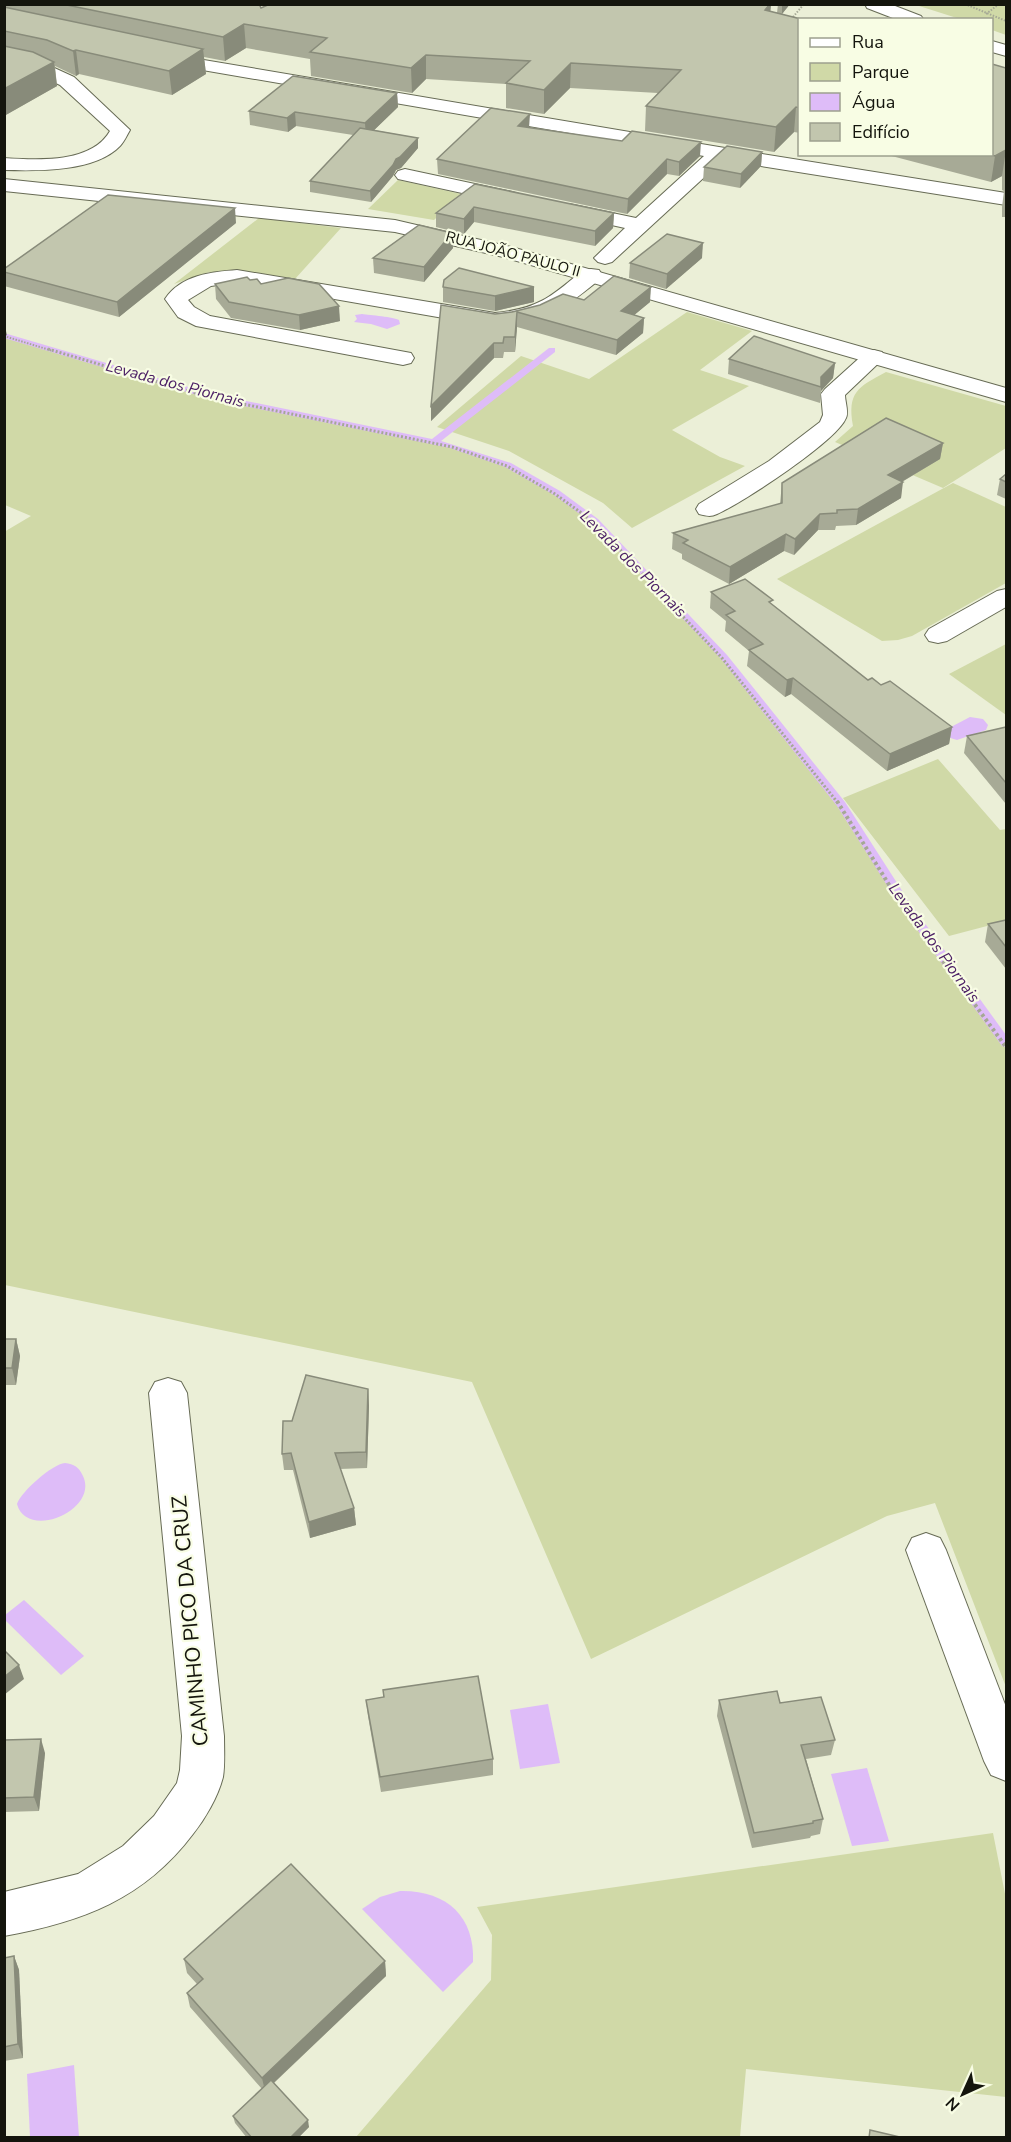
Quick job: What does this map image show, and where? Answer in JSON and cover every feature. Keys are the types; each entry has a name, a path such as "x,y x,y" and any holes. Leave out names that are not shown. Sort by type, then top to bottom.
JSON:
{"street":[{"path":"873,4 910,18"},
{"path":"145,54 236,72 1006,199"},
{"path":"4,61 43,70 67,81 120,130 117,139 108,147 82,158 56,164 4,164"},
{"path":"403,358 204,321 186,312 176,299 189,286 212,279 237,276 495,320 532,315 549,309 598,267 719,153"},
{"path":"405,175 528,201"},
{"name":"RUA JOÃO PAULO II","path":"4,185 305,214 395,226 598,267 874,357 1006,395"},
{"path":"551,206 640,225"},
{"path":"708,509 779,466 828,427 835,417 833,394 874,357"},
{"path":"938,635 1006,597"},
{"name":"CAMINHO PICO DA CRUZ","path":"4,1914 39,1908 91,1891 133,1866 166,1834 187,1809 201,1779 203,1736 168,1393"},
{"path":"926,1550 1006,1761"}],"path":[{"path":"798,18 793,17 804,4"},
{"path":"965,4 1006,21"},
{"path":"986,14 999,4"},
{"path":"4,336 209,397 452,447 507,466 555,494 594,522 722,658 839,804 902,904 1006,1047"}],"green space":[{"path":"916,5 1006,5 1006,35 993,30 993,18 957,18"},
{"path":"398,180 461,194 434,220 368,209"},
{"path":"259,218 341,228 295,279 252,272 209,272 174,284"},
{"path":"687,312 752,331 700,370 749,386 672,430 720,457 745,466 632,528 603,503 509,451 437,427 521,356 589,379"},
{"path":"5,336 209,397 452,447 507,466 555,494 594,522 722,658 839,804 901,904 1006,1047 1006,1687 935,1503 887,1516 591,1659 472,1382 5,1285 4,532 31,516 5,505"},
{"path":"886,372 1006,406 1006,448 943,488 835,442 853,426 852,405 857,392 868,382"},
{"path":"953,483 1006,507 1006,583 912,636 882,641 777,579"},
{"path":"1006,644 1006,715 949,674"},
{"path":"938,759 1000,830 1006,829 1006,921 949,936 843,798"},
{"path":"993,1833 1006,1899 1006,2097 746,2069 740,2137 356,2137 491,1980 492,1935 477,1907"}],"water":[{"path":"355,315 396,319 400,324 387,329 354,322 357,319"},
{"path":"970,717 983,719 988,725 986,730 957,740 947,737 949,728"},
{"path":"65,1463 76,1466 83,1476 85,1488 81,1500 72,1510 60,1517 34,1520 23,1515 17,1504 24,1493 45,1473"},
{"path":"24,1600 84,1656 61,1675 5,1620 5,1615"},
{"path":"548,1704 560,1763 520,1769 510,1710"},
{"path":"867,1768 889,1841 852,1846 831,1774"},
{"path":"400,1891 431,1895 444,1901 455,1909 469,1931 473,1962 443,1992 362,1909 380,1897"},
{"path":"74,2065 79,2137 30,2137 27,2074"}],"building":[{"path":"62,4 259,4 261,8 270,4 770,4 765,10 798,18 798,108 776,127 646,106 681,70 571,63 544,90 506,83 530,61 426,55 411,68 310,52 327,38 244,24 223,37"},
{"path":"4,7 203,49 169,71 73,51 47,40 4,31"},
{"path":"4,46 33,52 54,62 4,89"},
{"path":"993,64 1006,68 1006,150 993,155"},
{"path":"293,76 397,93 365,123 295,112 287,118 249,111"},
{"path":"491,108 530,114 518,126 622,141 632,131 701,142 679,162 667,159 628,199 437,159"},
{"path":"360,128 418,138 396,159 370,191 310,181"},
{"path":"727,146 762,152 741,174 704,167"},
{"path":"475,184 614,213 595,231 474,207 464,219 436,213"},
{"path":"108,195 235,208 117,302 4,272 4,269"},
{"path":"419,225 452,233 424,267 373,258"},
{"path":"667,234 703,243 667,274 630,263"},
{"path":"459,268 534,287 495,296 443,287 444,280"},
{"path":"614,276 651,287 621,311 644,318 617,340 517,312 515,337 504,337 503,343 494,343 431,406 441,305 495,314 540,305 563,294 584,300"},
{"path":"247,277 250,280 257,279 261,284 288,278 319,284 339,306 299,315 229,302 215,284"},
{"path":"754,336 835,363 821,377 821,387 729,359"},
{"path":"886,418 943,443 888,475 903,482 858,509 820,514 795,539 786,534 730,567 683,543 688,540 673,533 782,503 782,483"},
{"path":"1006,474 1006,482 1000,479"},
{"path":"745,579 773,600 769,602 868,680 872,678 881,685 890,681 952,727 890,754 793,678 787,680 749,650 763,644 726,615 735,611 711,592"},
{"path":"1006,727 1006,783 967,736"},
{"path":"1006,920 1006,947 988,924"},
{"path":"4,1339 16,1339 12,1368 4,1368"},
{"path":"306,1375 368,1389 366,1452 335,1453 354,1508 309,1522 291,1453 282,1454 283,1421 292,1421"},
{"path":"4,1650 19,1665 4,1677"},
{"path":"478,1676 493,1759 380,1777 366,1700 384,1697 383,1690"},
{"path":"777,1691 780,1703 821,1697 835,1740 801,1745 823,1819 813,1821 813,1823 754,1833 719,1700"},
{"path":"41,1739 34,1797 4,1798 4,1740"},
{"path":"291,1864 385,1961 262,2078 187,1993 203,1979 184,1959"},
{"path":"14,1956 18,2044 4,2047 4,1958"},
{"path":"271,2080 308,2120 290,2138 252,2138 233,2116"},
{"path":"870,2130 904,2138 869,2138"}],"waterway":[{"name":"Levada dos Piornais","path":"4,335 210,396 434,442"},
{"path":"434,442 552,350"},
{"name":"Levada dos Piornais","path":"434,442 508,465 557,493 595,521 724,657 841,804 904,903 1006,1043"}]}
